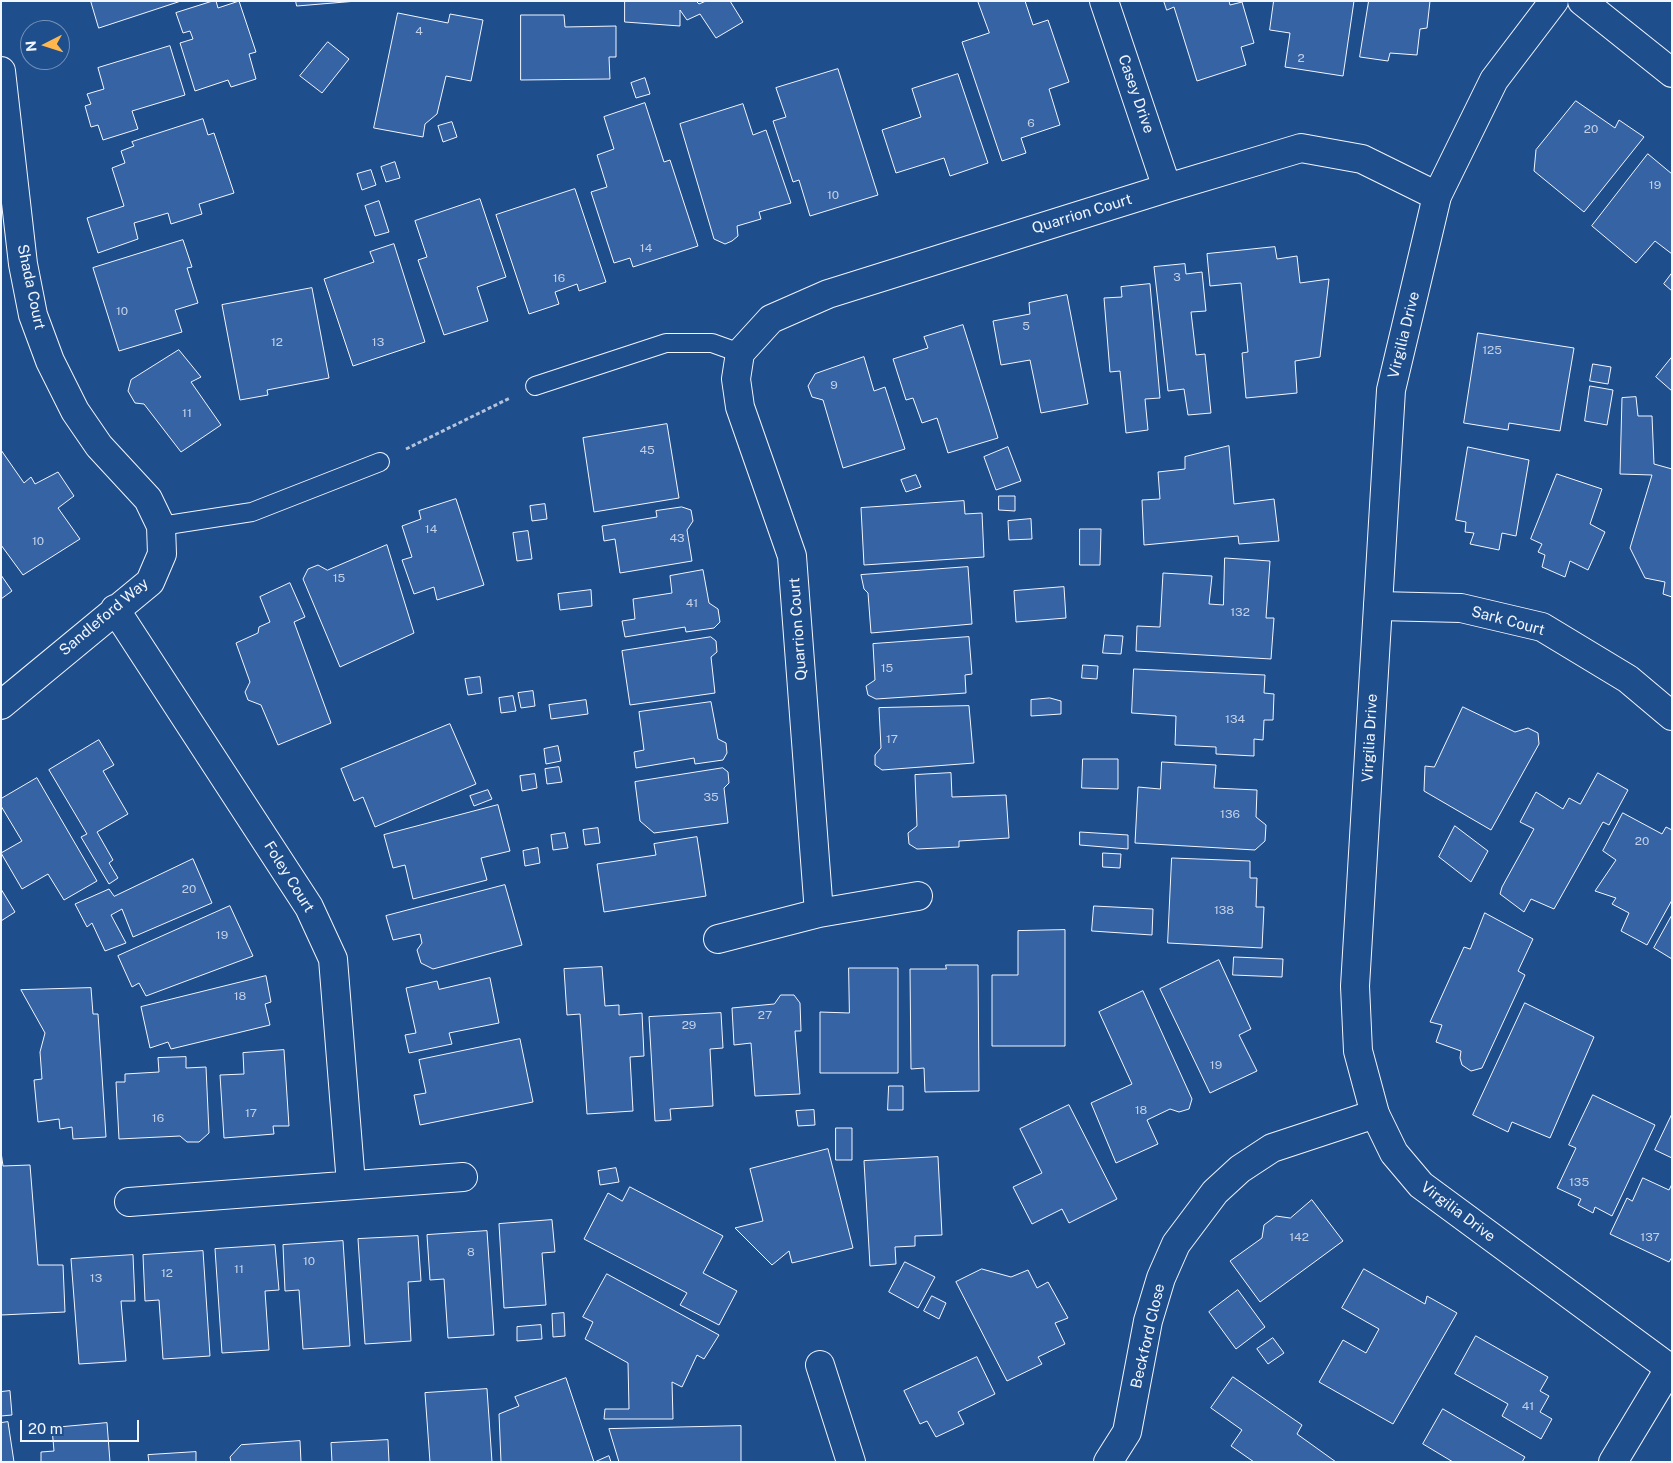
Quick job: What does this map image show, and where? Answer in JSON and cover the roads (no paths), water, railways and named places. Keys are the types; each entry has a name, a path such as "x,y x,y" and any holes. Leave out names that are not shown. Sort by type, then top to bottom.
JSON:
{"street":[{"name":"Casey Drive","path":"1104,1 1167,188"},
{"name":"Virgilia Drive","path":"1554,1 1494,80 1437,196 1390,390 1355,986 1358,1051 1375,1114 1394,1153 1421,1185 1670,1369"},
{"path":"1582,1 1672,72"},
{"name":"Shada Court","path":"1,71 23,264 33,315 50,362 75,411 99,446 148,499 162,526"},
{"name":"Quarrion Court","path":"819,913 792,556 740,407 736,378 740,353 771,319 828,294 1301,148 1362,159 1437,196"},
{"name":"Sandleford Way","path":"1,705 150,582 162,554 162,526"},
{"name":"Sark Court","path":"1378,606 1461,608 1542,627 1628,680 1672,716"},
{"name":"Foley Court","path":"115,609 309,907 333,958 351,1184"},
{"path":"718,939 819,913 918,896"},
{"name":"Beckford Close","path":"1108,1462 1127,1432 1148,1321 1161,1278 1176,1244 1215,1192 1240,1170 1272,1148 1375,1114"},
{"path":"129,1202 463,1177"},
{"path":"820,1365 851,1462"},
{"path":"1612,1462 1670,1369"}],"lane":[{"path":"535,386 666,343 712,343 740,353"},
{"path":"162,526 252,512 380,462"}]}
